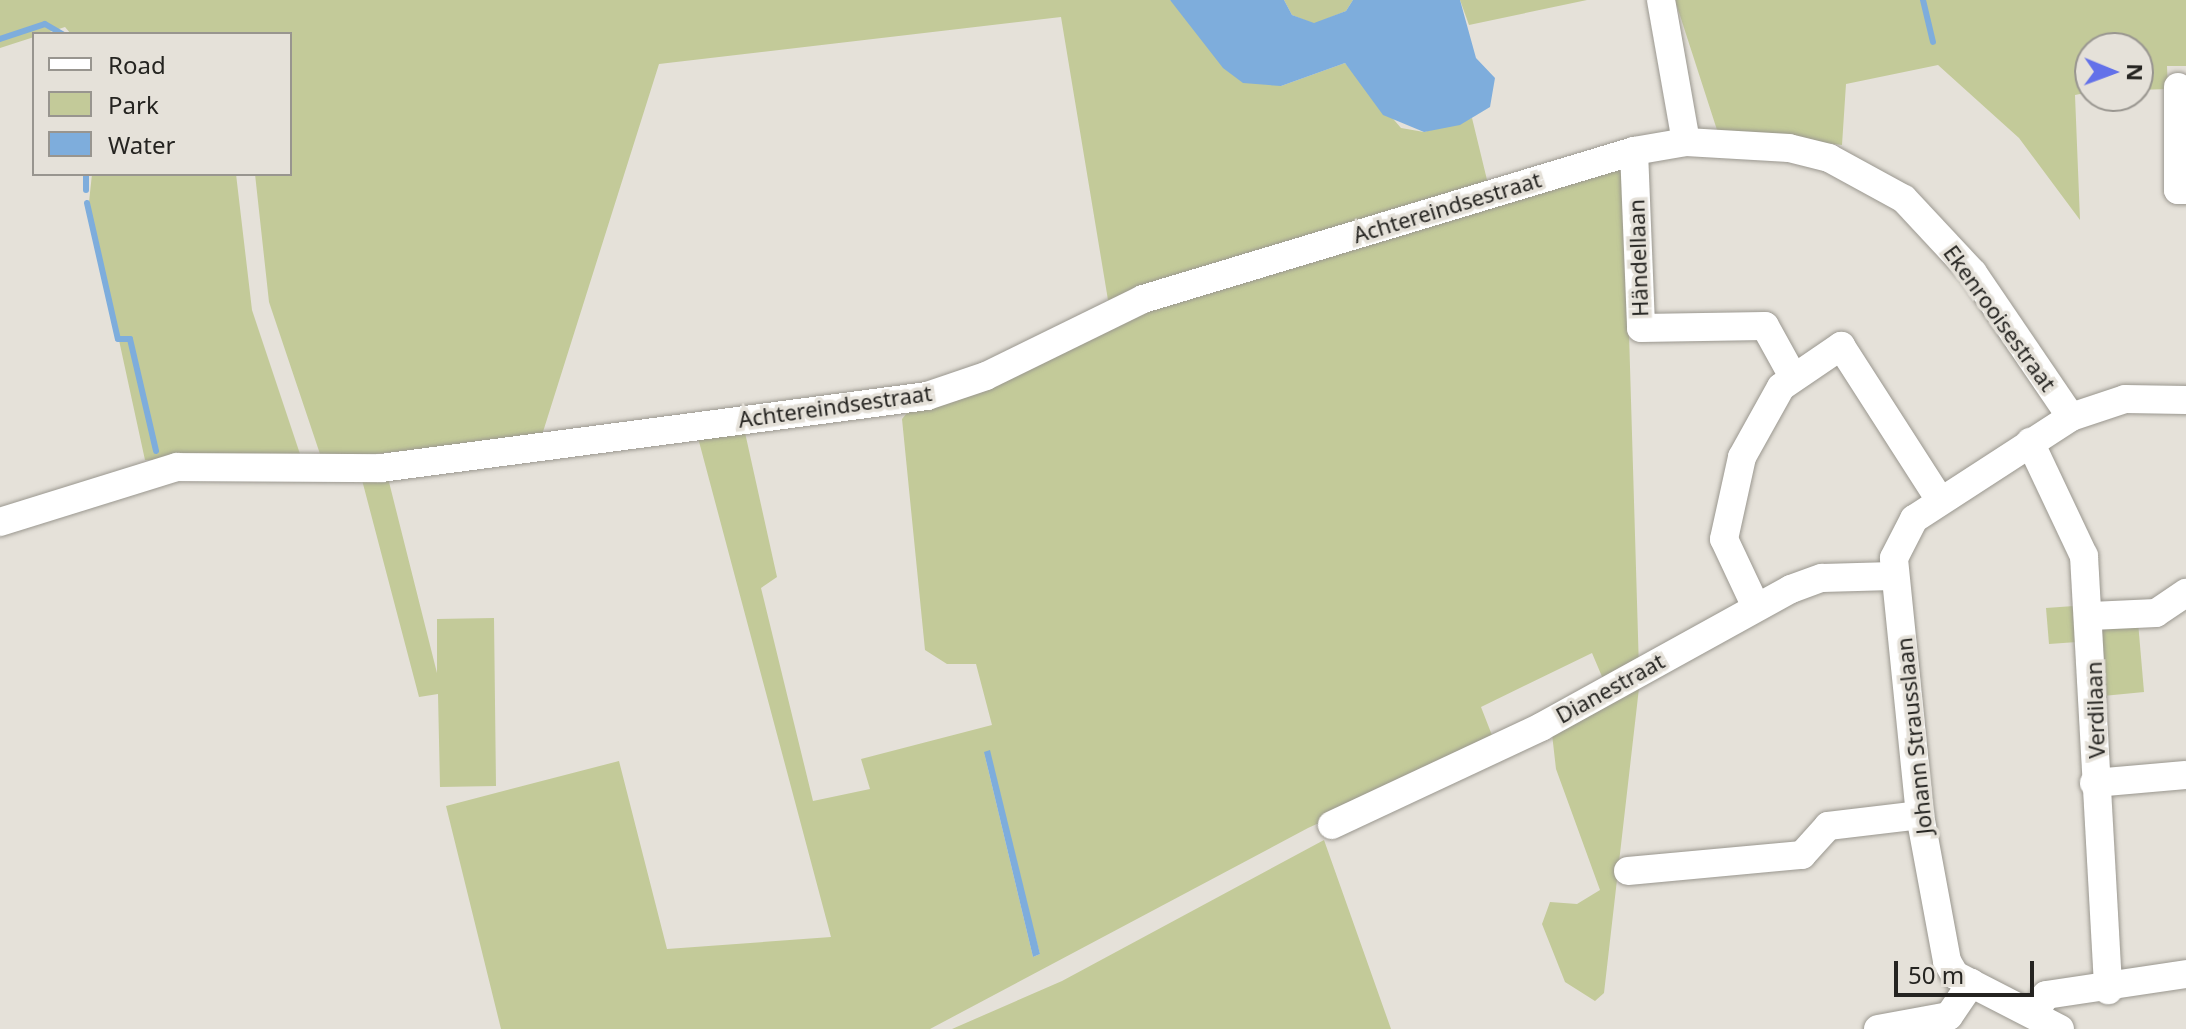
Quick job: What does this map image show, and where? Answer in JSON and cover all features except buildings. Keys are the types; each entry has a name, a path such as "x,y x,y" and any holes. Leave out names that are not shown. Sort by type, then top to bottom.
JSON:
{"street":[{"path":"1661,0 1686,142"},
{"path":"2178,87 2178,190 2186,190"},
{"name":"Achtereindsestraat","path":"0,522 177,467 381,468 927,396 986,376 1143,299 1634,151 1686,142"},
{"name":"Ekenrooisestraat","path":"1686,142 1789,148 1829,158 1904,199 1973,273 2071,417"},
{"name":"Händellaan","path":"1634,151 1641,328 1765,326 1792,375"},
{"path":"1756,607 1724,539 1725,511 1748,444 1792,375 1841,346 1940,500"},
{"path":"2071,417 2125,399 2186,400"},
{"name":"Johann Strausslaan","path":"2060,1029 2035,1012 1971,983 1947,961 1920,815 1911,676 1893,576 1899,539 1940,500 2071,417"},
{"name":"Verdilaan","path":"2030,442 2084,556 2091,616 2094,783 2108,990"},
{"name":"Dianestraat","path":"1332,825 1541,727 1756,607 1822,578 1893,576"},
{"path":"2091,616 2156,613 2186,593"},
{"path":"2094,783 2186,775"},
{"path":"1628,871 1802,855 1828,826 1920,815"},
{"path":"2035,1012 2046,995 2108,990 2186,974"},
{"path":"1878,1029 1949,1016 1971,983"}],"green space":[{"path":"0,0 1170,0 1281,86 1345,63 1401,128 1424,132 1472,118 1488,184 1108,300 1061,17 659,64 542,435 322,460 269,302 255,176 292,176 292,32 69,32 65,27 50,32 32,32 32,38 0,48"},
{"path":"1284,0 1353,0 1346,11 1314,24 1292,15"},
{"path":"1460,0 1587,0 1469,25"},
{"path":"1675,0 2186,0 2186,66 2167,66 2168,89 2154,89 2154,32 2074,32 2074,112 2080,220 2019,138 1938,65 1846,84 1842,145 1717,130"},
{"path":"1624,165 1639,669 1606,686 1592,653 1481,707 1495,743 1308,828 930,1029 501,1029 446,806 619,761 667,949 831,937 697,434 744,428 777,577 761,588 813,801 870,789 861,759 992,725 976,664 947,664 925,650 902,419 911,408 1146,311","holes":["984,752 1040,954 1033,957"]},
{"path":"92,176 236,176 252,310 302,460 145,460 89,202"},
{"path":"388,478 437,673 437,619 494,618 496,786 440,787 438,694 419,697 362,480"},
{"path":"2074,606 2077,642 2049,644 2046,608"},
{"path":"2138,622 2144,692 2103,696 2102,627"},
{"path":"1639,688 1604,993 1595,1001 1565,982 1542,924 1550,902 1577,904 1600,890 1556,769 1552,734"},
{"path":"1324,840 1391,1029 952,1029 1062,981"}],"water":[{"path":"1170,0 1284,0 1292,15 1314,23 1346,11 1353,0 1460,0 1476,58 1495,78 1490,107 1460,125 1424,132 1383,115 1345,63 1281,86 1243,83 1223,68"},
{"path":"990,750 1040,954 1033,957 984,752"}],"waterway":[{"path":"1923,0 1933,42"},
{"path":"0,39 45,24 59,32"},
{"path":"86,176 86,190"},
{"path":"87,203 118,339 130,339 156,451"}]}
